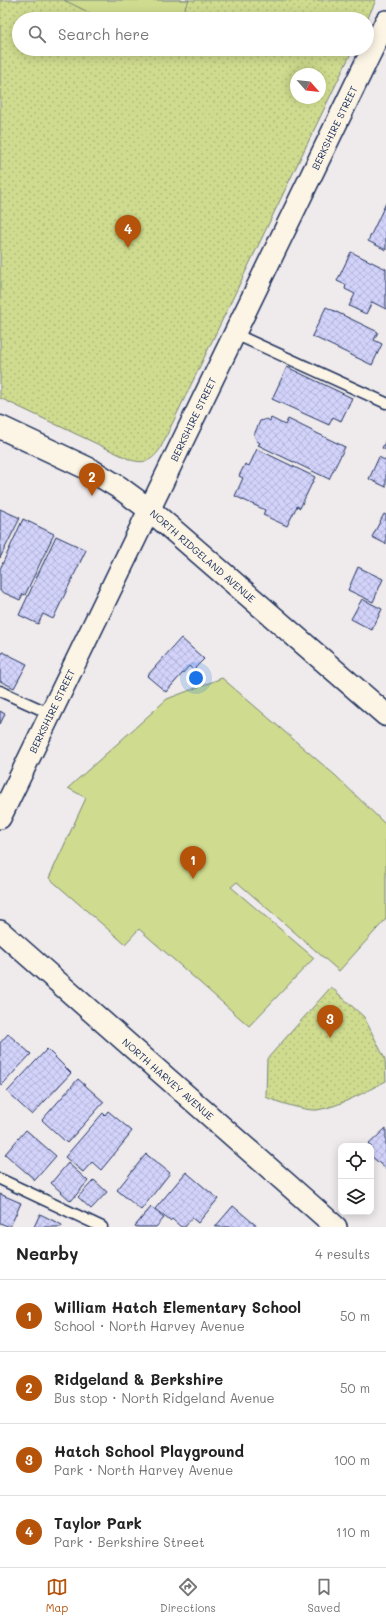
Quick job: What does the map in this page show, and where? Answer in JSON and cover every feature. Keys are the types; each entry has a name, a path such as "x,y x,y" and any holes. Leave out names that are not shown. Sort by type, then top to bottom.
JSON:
{"street":[{"name":"BERKSHIRE STREET","path":"374,46 386,21"},
{"name":"BERKSHIRE STREET","path":"0,818 369,56"},
{"name":"NORTH RIDGELAND AVENUE","path":"0,427 89,469 120,488 150,510 386,715"},
{"name":"NORTH HARVEY AVENUE","path":"0,931 336,1227"}],"lane":[{"path":"235,334 386,403"},
{"path":"0,691 51,714"},
{"path":"0,1179 102,1227"}],"green space":[{"path":"0,0 376,0 371,12 12,12 12,56 350,56 160,449 151,459 140,462 131,460 0,398"},
{"path":"64,0 189,0 183,12 88,12"},
{"path":"222,678 336,776 386,825 386,919 339,971 237,882 231,887 314,958 249,1026 139,929 125,944 49,878 86,798 68,788 167,699"},
{"path":"331,987 364,1017 385,1059 386,1081 344,1102 317,1110 291,1106 266,1097 267,1059"}],"building":[{"path":"386,203 386,250 368,241"},
{"path":"351,252 386,269 386,309 372,302 366,314 349,306 355,294 345,289 346,285 337,281"},
{"path":"326,307 378,332 374,340 382,344 372,365 312,336"},
{"path":"287,367 352,398 341,421 333,417 329,425 272,399"},
{"path":"271,418 285,425 288,419 345,447 329,479 258,445 260,443 254,435 260,421 267,419 270,421"},
{"path":"386,440 386,450 382,448"},
{"path":"257,449 315,477 300,508 297,506 287,526 263,515 265,510 235,496 243,478 239,476 245,464 249,466"},
{"path":"379,457 386,461 386,487 369,479"},
{"path":"0,509 20,518 0,558"},
{"path":"384,514 386,515 386,544 372,537"},
{"path":"23,519 54,534 25,595 23,594 20,600 0,591 0,569"},
{"path":"56,536 86,550 53,619 43,614 38,624 19,615"},
{"path":"358,567 383,579 373,602 348,590"},
{"path":"362,599 382,609 372,630 351,619"},
{"path":"181,638 204,659 193,670 189,666 166,692 147,676"},
{"path":"3,652 27,664 14,688 0,681 0,657"},
{"path":"0,711 5,714 0,724"},
{"path":"8,1034 31,1054 1,1086 0,1043"},
{"path":"47,1049 71,1073 32,1115 7,1092"},
{"path":"78,1079 104,1102 67,1143 42,1120"},
{"path":"108,1111 132,1131 101,1170 92,1162 83,1172 65,1157 103,1113 105,1115"},
{"path":"386,1128 386,1169 374,1159 374,1143 370,1143"},
{"path":"26,1130 56,1156 35,1180 5,1154"},
{"path":"146,1154 170,1173 141,1210 117,1190"},
{"path":"68,1163 88,1181 71,1201 51,1183"},
{"path":"186,1172 218,1199 198,1223 192,1218 185,1227 181,1227 172,1219 170,1221 155,1209"},
{"path":"94,1180 107,1192 91,1209 78,1197"},
{"path":"0,1194 21,1203 10,1227 0,1223"},
{"path":"233,1206 258,1227 215,1227"},
{"path":"151,1207 164,1218 156,1227 135,1226"},
{"path":"40,1214 62,1225 61,1227 34,1227"}],"place":[{"name":"Taylor Park","path":"128,248"},
{"name":"Ridgeland & Berkshire","path":"92,496"},
{"name":"William Hatch Elementary School","path":"193,879"},
{"name":"Hatch School Playground","path":"330,1038"}]}
